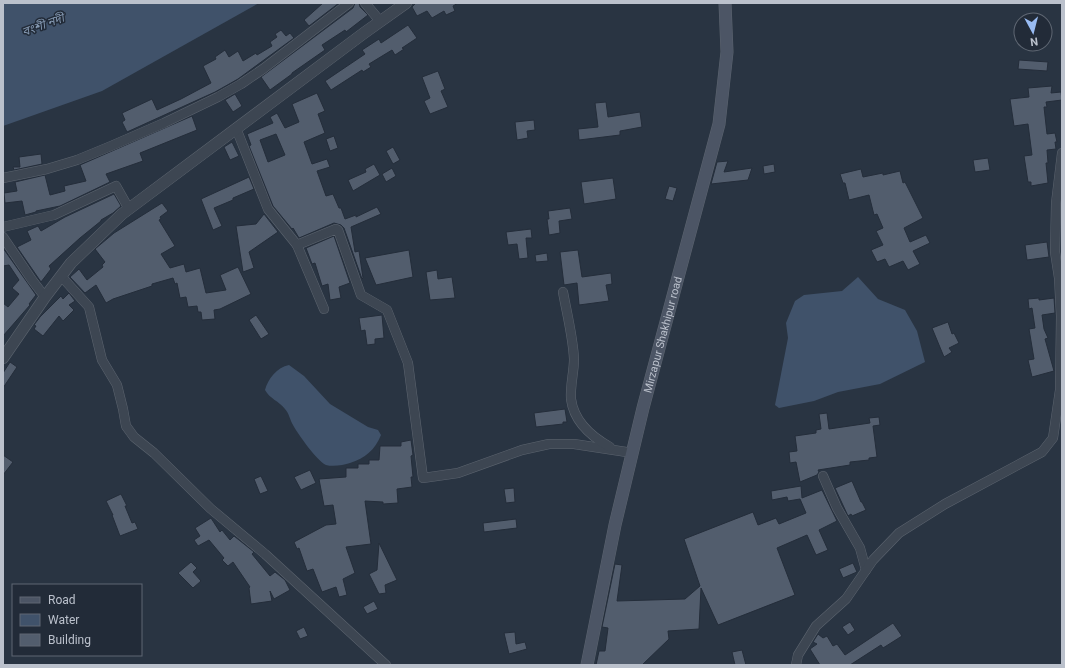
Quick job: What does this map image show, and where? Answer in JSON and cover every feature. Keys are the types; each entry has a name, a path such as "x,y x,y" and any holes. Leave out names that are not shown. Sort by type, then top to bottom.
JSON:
{"main road":[{"name":"Mirzapur Shakhipur road","path":"586,665 615,526 718,124 727,52 725,3"}],"street":[{"path":"3,178 47,169 84,157 164,123 218,97 241,84 349,3"},
{"path":"365,3 380,21"},
{"path":"3,358 45,297 71,263 87,246 129,209 406,3"},
{"path":"236,128 268,210 297,245 324,308"},
{"path":"796,665 798,655 816,626 846,599 872,560 899,533 945,504 1042,452 1053,438 1060,390 1061,316 1059,278 1055,252 1056,210 1062,153"},
{"path":"3,227 54,215 116,186 129,209"},
{"path":"297,245 336,229 338,230 362,295 387,310 408,363 423,478 458,473 522,450 549,444 574,444 633,453"},
{"path":"3,237 45,297"},
{"path":"61,276 89,307 102,360 117,385 124,409 126,426 134,437 154,453 211,509 265,554 386,665"},
{"path":"562,292 574,359 571,398 574,409 584,427 597,440 615,450"},
{"path":"823,476 837,508 860,548 866,570"}],"water":[{"name":"বংশী নদী","path":"3,3 259,3 102,91 3,126"},
{"path":"858,277 878,299 905,310 917,331 925,362 880,384 838,392 814,401 779,408 775,405 788,338 786,323 795,301 804,295 842,291"},
{"path":"289,365 304,376 330,404 368,427 378,430 381,435 376,445 369,453 348,464 332,466 322,463 299,434 286,411 280,404 269,396 265,390 268,382 274,374 281,368"}],"building":[{"path":"323,3 339,3 309,26 304,20"},
{"path":"355,3 359,3 360,7 368,15 346,32 345,30 322,45 325,50 270,90 261,77 353,8"},
{"path":"416,3 458,3 453,6 455,11 446,15 444,11 432,18 427,11 417,16 412,7"},
{"path":"408,25 417,38 402,48 404,49 395,55 392,50 369,64 371,67 363,72 362,70 331,90 325,81 365,54 362,50 379,39 381,43"},
{"path":"281,30 286,36 290,33 294,38 238,79 215,92 127,132 122,122 125,120 122,113 152,99 157,110 181,99 211,83 203,66 216,59 215,57 225,50 229,57 238,51 243,61 272,46 270,42 277,37 275,34"},
{"path":"1019,60 1048,62 1047,71 1018,69"},
{"path":"438,71 445,89 441,91 448,107 430,114 424,101 430,98 422,77"},
{"path":"1052,86 1051,93 1061,92 1062,100 1046,102 1047,107 1044,107 1047,134 1055,133 1057,142 1055,142 1056,149 1047,150 1048,163 1046,163 1048,183 1031,186 1031,182 1028,182 1024,156 1032,155 1028,124 1014,126 1010,99 1029,97 1028,88"},
{"path":"317,93 325,111 318,114 325,133 304,142 312,164 327,159 330,167 317,171 326,196 333,194 345,219 356,215 356,217 377,207 381,214 351,227 355,252 359,251 362,279 344,228 341,225 334,223 299,238 293,228 292,229 273,206 249,146 251,145 247,134 273,123 270,117 277,113 285,128 299,122 292,104","holes":["276,134 285,155 268,162 260,140"]},
{"path":"235,94 242,106 233,112 225,100"},
{"path":"606,102 608,117 640,112 642,127 620,131 620,135 579,140 578,129 598,127 595,103"},
{"path":"192,116 197,130 140,153 143,161 106,174 110,182 60,206 25,215 22,201 5,203 4,193 17,191 15,182 45,175 50,195 65,191 64,186 86,181 80,165"},
{"path":"534,120 535,130 527,131 528,138 517,140 515,122"},
{"path":"334,136 338,148 330,151 326,139"},
{"path":"232,142 239,156 230,160 224,147"},
{"path":"393,147 400,160 393,164 386,151"},
{"path":"41,154 42,164 14,170 13,167 20,167 19,157"},
{"path":"988,158 990,170 975,172 973,160"},
{"path":"728,161 724,172 752,168 748,180 711,184 717,162"},
{"path":"374,164 380,175 353,191 348,180 366,172 365,169"},
{"path":"774,164 775,172 764,174 763,166"},
{"path":"392,168 396,176 386,182 382,174"},
{"path":"861,169 863,177 883,173 883,175 900,171 903,183 905,182 923,218 904,228 910,242 926,235 930,243 913,251 920,264 908,270 903,261 889,267 885,259 877,262 871,250 883,245 876,231 883,228 877,214 874,215 869,195 849,200 845,183 843,183 840,174"},
{"path":"249,177 254,189 214,208 222,226 213,230 201,199"},
{"path":"613,178 616,199 584,204 581,182"},
{"path":"669,186 677,188 673,201 665,199"},
{"path":"114,194 121,206 101,220 49,266 51,269 41,282 17,247 31,240 27,231 38,226 41,231 65,217"},
{"path":"162,203 168,211 160,217 161,219 159,220 175,246 161,254 170,268 184,264 186,272 200,268 206,293 226,290 220,275 238,267 251,294 220,309 214,310 215,319 202,320 201,312 198,312 197,306 188,307 186,297 180,298 177,283 175,284 173,278 152,284 152,286 113,299 106,303 96,285 85,293 70,277 79,269 87,280 103,267 102,265 105,262 95,249 114,233"},
{"path":"570,208 572,219 559,221 560,233 549,235 547,219 549,219 548,211"},
{"path":"264,214 278,232 249,252 254,268 243,272 236,226 256,224"},
{"path":"531,229 532,238 526,238 528,258 519,259 517,244 508,245 506,232"},
{"path":"334,236 350,283 339,287 341,298 330,300 328,284 322,286 315,263 312,264 306,248"},
{"path":"1047,242 1049,257 1027,260 1025,245"},
{"path":"3,248 36,295 29,304 30,305 3,336 3,303 8,307 19,294 12,288 19,280 9,265 3,266"},
{"path":"409,250 413,277 376,285 365,258"},
{"path":"578,250 582,277 611,273 612,284 606,285 609,301 579,305 577,283 564,285 560,252"},
{"path":"547,253 548,261 536,262 535,255"},
{"path":"437,270 438,279 452,277 455,298 430,300 426,272"},
{"path":"69,293 75,301 69,305 74,310 63,321 59,316 43,336 34,329 36,326 34,325 61,296 63,299"},
{"path":"1039,298 1039,300 1054,298 1055,313 1042,315 1044,329 1048,338 1045,339 1054,371 1032,377 1028,360 1034,359 1029,329 1035,328 1032,308 1029,309 1028,299"},
{"path":"256,315 269,334 261,339 249,320"},
{"path":"382,315 384,338 375,339 375,344 367,345 365,330 361,331 359,318"},
{"path":"948,322 952,334 954,333 959,343 949,348 952,352 944,357 932,328"},
{"path":"10,362 17,367 3,388 3,373"},
{"path":"565,409 567,422 563,422 563,424 536,427 534,413"},
{"path":"827,413 829,429 870,423 869,418 879,417 880,425 873,426 877,457 869,458 869,460 850,462 850,465 818,470 819,472 817,475 800,482 796,462 790,463 789,452 797,451 795,436 816,433 816,430 821,429 819,414"},
{"path":"411,440 413,455 411,456 413,477 411,477 412,487 397,489 398,503 383,504 383,502 365,501 371,544 346,547 355,573 343,579 347,595 339,597 336,587 322,592 313,569 307,571 299,548 297,549 294,542 326,525 336,524 333,505 324,506 319,479 346,477 346,468 358,468 358,464 369,464 369,460 379,460 380,446 401,446 401,442"},
{"path":"3,455 13,462 3,475"},
{"path":"310,470 316,483 301,490 294,477"},
{"path":"261,476 268,491 260,494 254,479"},
{"path":"852,481 866,510 852,516 851,514 848,516 835,488"},
{"path":"801,486 802,498 822,490 837,521 819,530 828,550 816,555 807,535 777,548 795,595 718,625 701,588 699,629 668,631 669,639 642,665 596,665 599,651 605,651 608,628 602,627 615,564 622,565 617,601 685,599 700,586 684,539 753,512 758,525 776,518 779,524 806,513 800,499 788,501 787,497 772,500 771,491"},
{"path":"514,488 515,502 506,503 504,489"},
{"path":"121,494 127,506 125,506 132,523 135,522 138,529 120,536 113,515 106,501"},
{"path":"211,518 220,532 222,530 230,540 234,536 254,552 252,554 270,576 275,572 285,580 290,590 274,599 270,591 272,601 251,604 250,587 233,562 228,566 222,560 224,558 209,540 198,546 194,540 200,536 195,528"},
{"path":"516,519 517,528 484,532 483,523"},
{"path":"379,543 397,580 385,585 386,593 379,594 369,574 377,570"},
{"path":"191,562 197,568 193,572 201,581 193,588 178,573"},
{"path":"853,563 857,572 843,578 839,569"},
{"path":"374,601 378,609 367,614 363,607"},
{"path":"850,622 855,630 848,635 842,627"},
{"path":"893,623 902,636 883,648 881,645 850,665 820,665 810,649 817,644 813,642 818,634 823,638 827,636 833,646 837,644 845,655"},
{"path":"304,627 308,636 300,639 296,631"},
{"path":"515,632 516,644 525,642 527,649 509,654 504,633"},
{"path":"742,650 746,665 735,665 732,652"}]}
